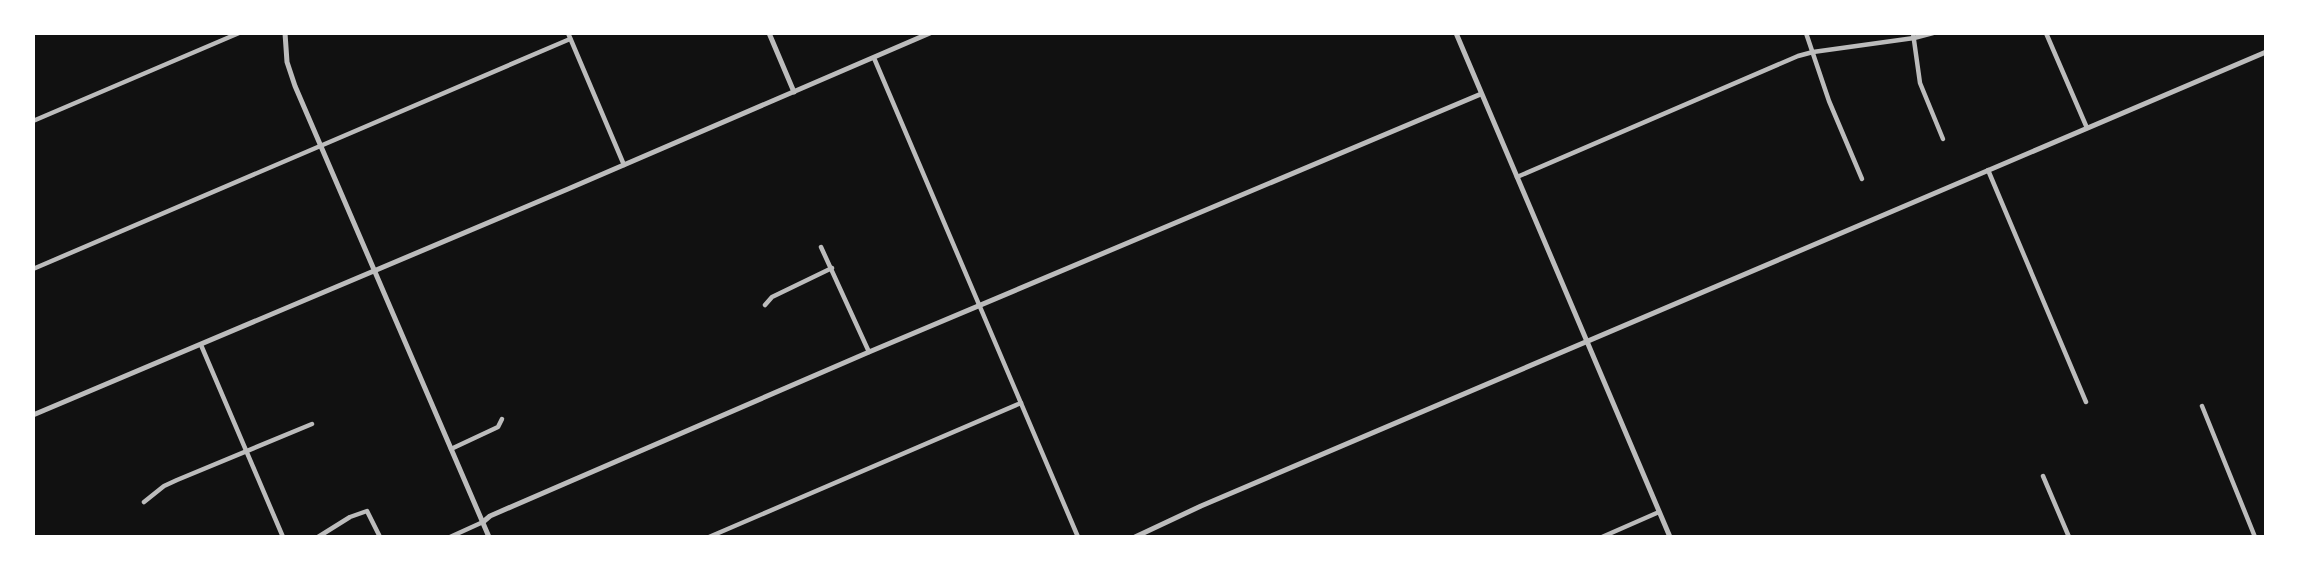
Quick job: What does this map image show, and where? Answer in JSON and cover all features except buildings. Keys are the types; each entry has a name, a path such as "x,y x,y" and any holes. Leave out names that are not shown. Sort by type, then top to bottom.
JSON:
{"street":[{"path":"33,121 239,33"},
{"path":"285,33 287,62 320,146 489,537"},
{"path":"769,33 794,92"},
{"path":"33,415 930,33"},
{"path":"1456,33 1670,537"},
{"path":"1806,33 1829,101 1862,179"},
{"path":"1517,177 1798,56 1933,33"},
{"path":"2046,33 2087,128"},
{"path":"33,269 569,36 624,165"},
{"path":"1914,36 1920,83 1943,139"},
{"path":"1135,537 1201,506 2266,52"},
{"path":"874,58 1078,537"},
{"path":"450,537 490,516 869,352 1481,94"},
{"path":"1987,170 2086,402"},
{"path":"821,247 869,352"},
{"path":"765,304 772,297 832,268"},
{"path":"201,345 283,537"},
{"path":"709,537 1021,402"},
{"path":"2202,406 2255,537"},
{"path":"451,449 498,427 502,419"},
{"path":"144,502 170,483 312,424"},
{"path":"2043,477 2069,537"},
{"path":"318,537 367,511 380,537"},
{"path":"1602,537 1660,512"}]}
